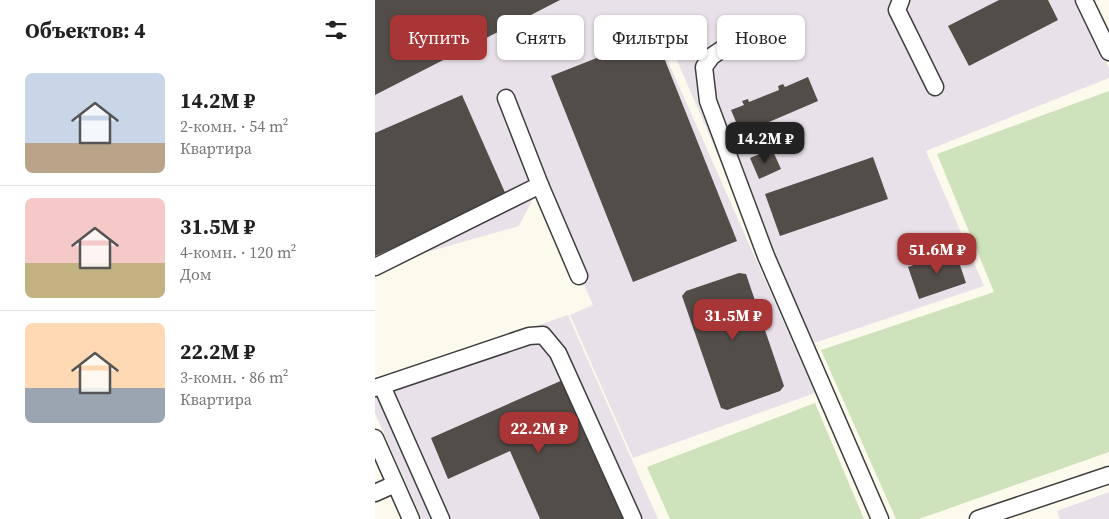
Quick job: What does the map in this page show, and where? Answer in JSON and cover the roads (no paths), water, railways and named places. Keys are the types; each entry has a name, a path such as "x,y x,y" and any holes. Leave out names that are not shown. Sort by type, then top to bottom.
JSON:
{"street":[{"path":"901,0 897,10 935,87"},
{"path":"1084,0 1109,52"},
{"path":"717,52 711,56 704,67 709,101 766,256 880,519"},
{"path":"506,98 540,185 579,276"},
{"path":"375,267 540,185"},
{"path":"441,519 378,387 529,336 543,335 558,353 633,519"},
{"path":"375,438 411,519"},
{"path":"978,519 1109,475"},
{"path":"375,493 395,484"}]}
